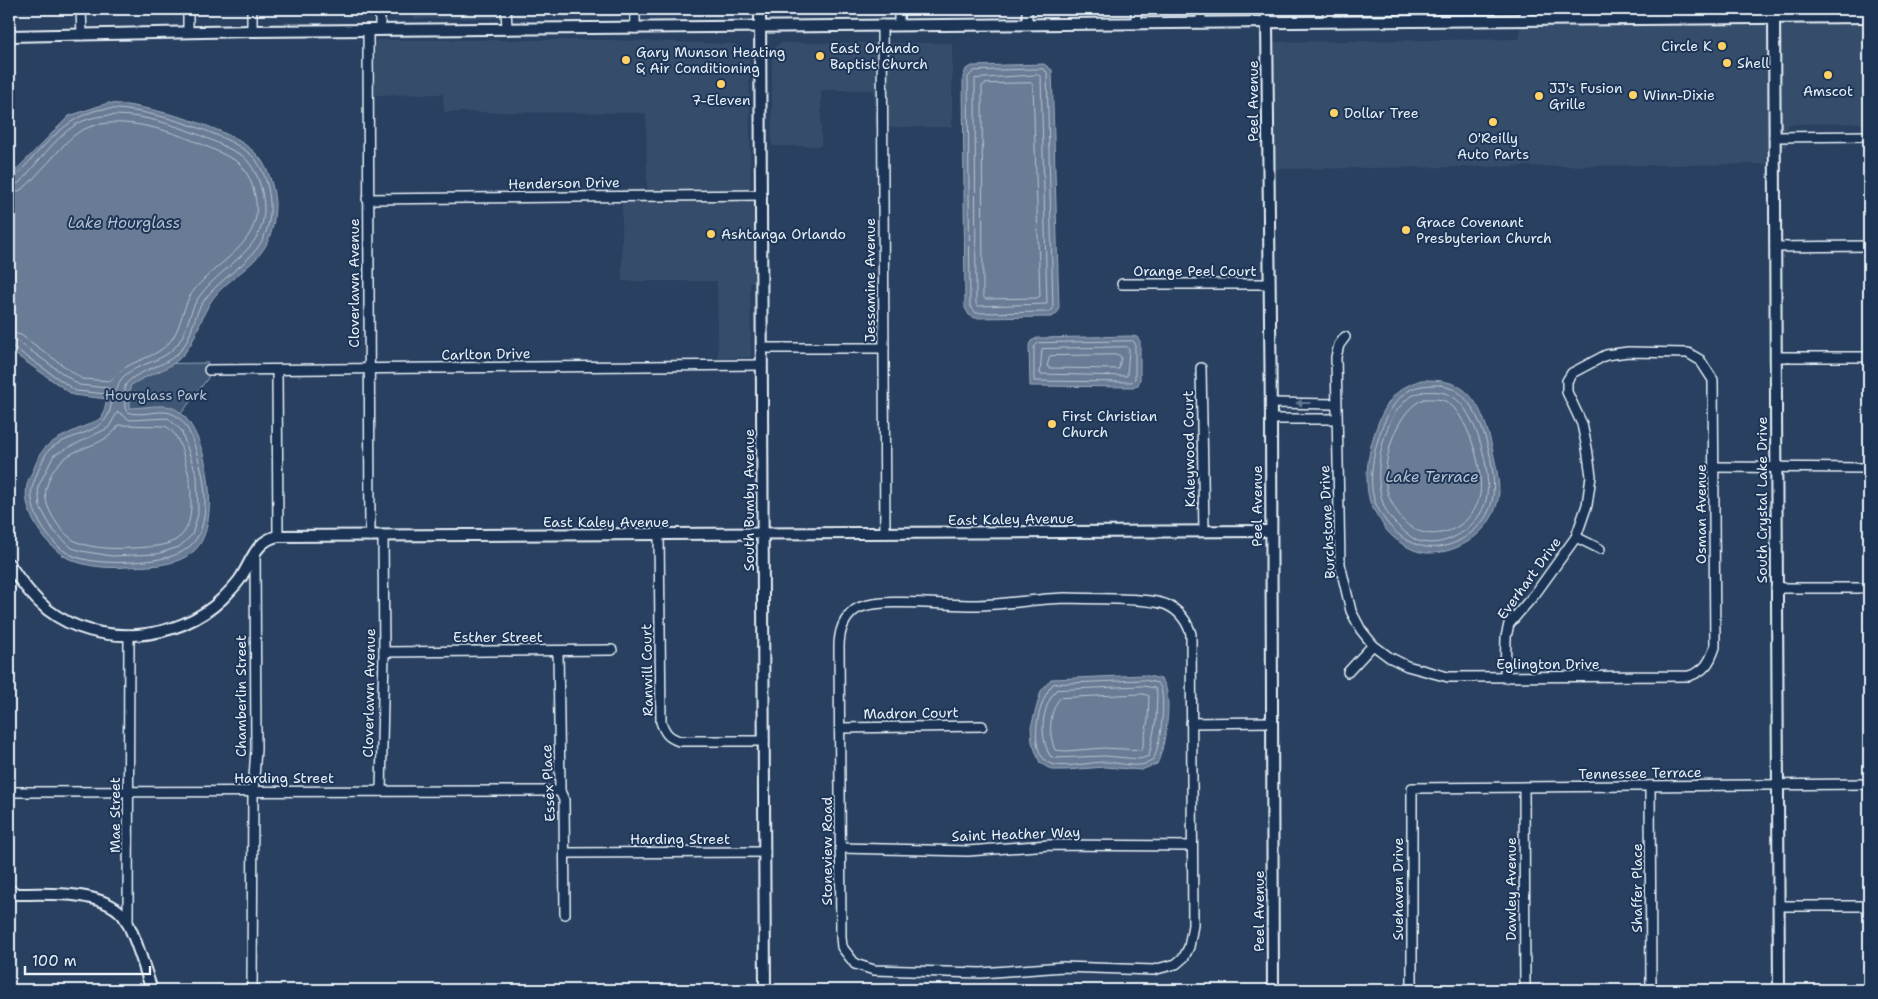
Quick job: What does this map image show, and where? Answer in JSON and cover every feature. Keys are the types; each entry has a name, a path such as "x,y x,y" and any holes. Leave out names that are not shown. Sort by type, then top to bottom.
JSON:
{"street":[{"path":"81,9 82,35"},
{"path":"188,9 188,32"},
{"path":"252,9 252,30"},
{"path":"380,9 380,30"},
{"path":"506,9 506,28"},
{"path":"635,9 635,28"},
{"name":"South Bumby Avenue","path":"760,9 765,990"},
{"path":"899,9 899,25"},
{"path":"1027,9 1027,23"},
{"path":"1136,9 1136,23"},
{"path":"1201,9 1201,23"},
{"path":"1266,9 1266,22"},
{"path":"1328,9 1328,21"},
{"path":"9,36 252,30 1201,23 1328,21 1524,14 1774,13 1869,16"},
{"name":"South Crystal Lake Drive","path":"1774,13 1779,990"},
{"name":"Peel Avenue","path":"1266,22 1271,403 1273,990"},
{"name":"Jessamine Avenue","path":"882,25 885,534"},
{"name":"Cloverlawn Avenue","path":"368,30 367,199 370,536"},
{"path":"1774,137 1869,136"},
{"name":"Henderson Drive","path":"367,199 762,195"},
{"path":"1775,246 1869,246"},
{"name":"Orange Peel Court","path":"1122,284 1268,284"},
{"name":"Burchstone Drive","path":"1345,337 1339,346 1336,357 1340,564 1351,611 1360,630 1373,645"},
{"path":"762,348 884,348"},
{"name":"Osman Avenue","path":"1567,381 1572,373 1584,364 1606,355 1628,352 1688,353 1700,360 1713,380 1715,647"},
{"path":"1776,357 1869,357"},
{"name":"Carlton Drive","path":"209,370 762,365"},
{"name":"Kaleywood Court","path":"1201,368 1204,531"},
{"path":"276,370 278,536"},
{"name":"Everhart Drive","path":"1505,678 1506,637 1509,624 1535,594 1576,536 1588,505 1591,476 1582,424 1567,392 1567,381"},
{"path":"1271,403 1336,404"},
{"path":"1271,419 1336,419"},
{"path":"1714,467 1869,468"},
{"name":"East Kaley Avenue","path":"9,564 31,594 50,611 79,626 105,633 129,635 154,633 204,613 221,600 239,580 260,543 268,538 278,536 1271,531"},
{"name":"Ranwill Court","path":"659,535 661,722 664,732 679,741 764,741"},
{"name":"Cloverlawn Avenue","path":"381,791 384,652 383,536"},
{"path":"1576,536 1600,549"},
{"name":"Chamberlin Street","path":"252,990 253,792 256,749 254,552"},
{"path":"1776,588 1869,588"},
{"name":"Stoneview Road","path":"1065,598 1165,604 1182,616 1191,634 1192,937 1184,957 1176,964 1153,970 1063,967 981,973 874,970 855,964 842,947 841,936 840,728 839,638 846,620 855,610 878,604 977,605 1065,598"},
{"name":"Mae Street","path":"129,635 128,924 152,990"},
{"path":"1348,672 1373,645"},
{"name":"Eglington Drive","path":"1373,645 1389,657 1427,673 1448,677 1505,678 1689,676 1701,672 1711,659 1715,647"},
{"name":"Esther Street","path":"384,652 612,650"},
{"name":"Essex Place","path":"558,651 560,791 564,800 565,914"},
{"path":"1191,723 1271,722"},
{"name":"Madron Court","path":"840,728 982,726"},
{"name":"Tennessee Terrace","path":"1412,788 1869,784"},
{"name":"Shaffer Place","path":"1650,786 1651,990"},
{"name":"Suehaven Drive","path":"1412,788 1412,990"},
{"name":"Dawley Avenue","path":"1524,788 1525,990"},
{"name":"Harding Street","path":"9,789 15,792 560,791"},
{"name":"Saint Heather Way","path":"841,848 968,851 1049,845 1192,846"},
{"name":"Harding Street","path":"564,853 765,852"},
{"path":"9,890 17,894 79,895 112,907 121,914 128,924"},
{"path":"1778,906 1869,906"}],"shaded area":[{"path":"414,9 498,9 498,18 414,19"},
{"path":"517,9 547,9 547,17 517,18"},
{"path":"563,9 738,9 612,17 563,17"},
{"path":"1869,17 1869,123 1787,124 1787,147 1766,148 1766,164 1268,169 1268,42 1520,39 1520,20"},
{"path":"375,40 610,40 734,44 746,50 749,56 751,203 757,203 757,281 750,282 751,357 718,358 717,281 622,281 622,189 647,189 646,113 444,112 443,94 375,95"},
{"path":"781,43 952,43 952,127 875,127 874,90 821,90 821,146 772,146 772,54 773,49"}],"green space":[{"name":"Hourglass Park","path":"208,363 208,378 125,488 125,364"}],"water":[{"path":"1044,64 1052,70 1059,307 1057,314 1051,317 975,318 969,315 965,308 963,77 966,69 972,66"},
{"name":"Lake Hourglass","path":"108,103 166,113 211,127 231,136 247,146 263,162 272,185 274,197 273,225 270,236 260,254 214,297 190,345 179,359 168,367 130,386 130,408 167,406 184,416 194,431 202,451 207,474 208,519 204,537 188,556 171,563 153,566 110,568 83,564 61,554 47,541 35,524 26,495 28,481 40,456 46,447 54,441 102,418 107,399 73,395 9,350 9,177 69,116"},
{"path":"1137,337 1140,341 1140,380 1138,385 1133,387 1030,386 1029,346 1031,341 1037,338"},
{"name":"Lake Terrace","path":"1421,380 1440,381 1458,386 1477,405 1488,430 1499,492 1497,505 1492,517 1475,537 1452,549 1426,553 1408,547 1386,530 1370,502 1367,477 1370,448 1385,408 1398,392"},
{"path":"1144,675 1161,679 1165,685 1167,695 1167,720 1163,746 1157,764 1141,770 1105,767 1052,770 1040,763 1032,742 1031,727 1041,691 1051,679"}],"place":[{"name":"Circle K","path":"1722,46"},
{"name":"East Orlando Baptist Church","path":"820,56"},
{"name":"Gary Munson Heating & Air Conditioning","path":"626,60"},
{"name":"Shell","path":"1727,63"},
{"name":"Amscot","path":"1828,75"},
{"name":"7-Eleven","path":"721,84"},
{"name":"Winn-Dixie","path":"1633,95"},
{"name":"JJ's Fusion Grille","path":"1539,96"},
{"name":"Dollar Tree","path":"1334,113"},
{"name":"O'Reilly Auto Parts","path":"1493,122"},
{"name":"Grace Covenant Presbyterian Church","path":"1406,230"},
{"name":"Ashtanga Orlando","path":"711,234"},
{"name":"First Christian Church","path":"1052,424"}]}
